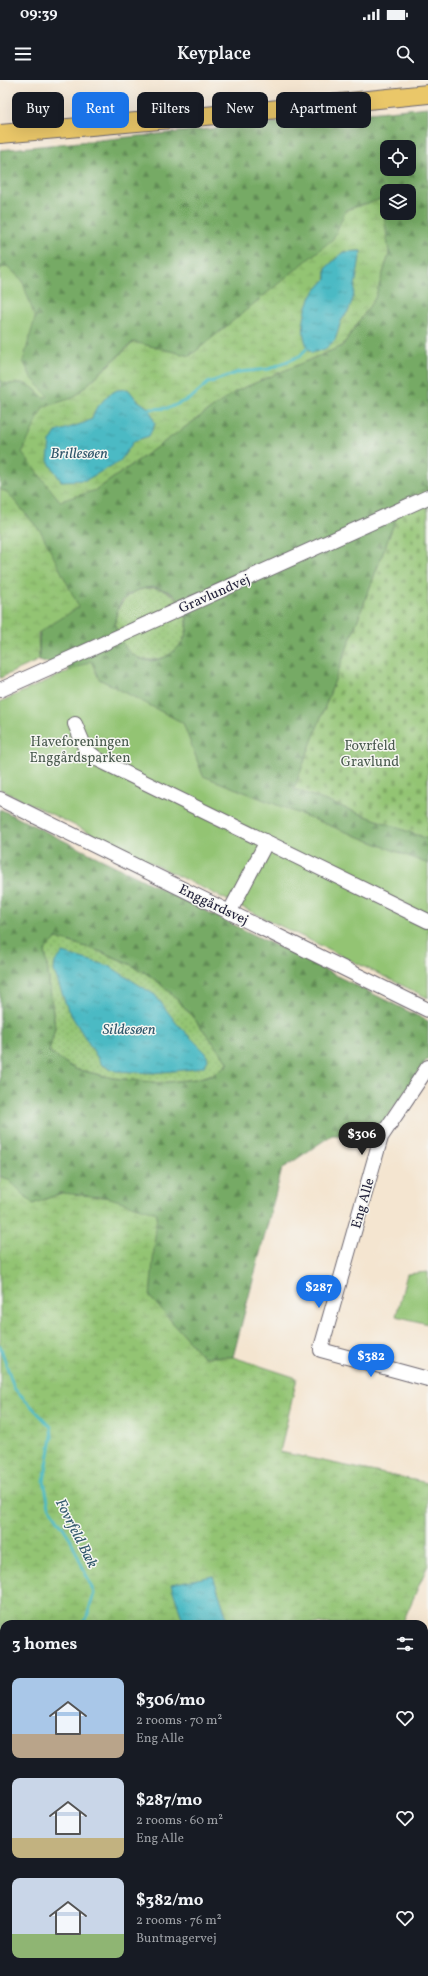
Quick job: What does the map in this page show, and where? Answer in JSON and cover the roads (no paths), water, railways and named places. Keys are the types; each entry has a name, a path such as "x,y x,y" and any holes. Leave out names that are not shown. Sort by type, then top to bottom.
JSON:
{"main road":[{"path":"0,134 232,114 428,94"}],"street":[{"name":"Gravlundvej","path":"0,690 428,497"},
{"path":"75,724 86,750 99,760 428,922"},
{"name":"Enggårdsvej","path":"0,799 230,911 428,1010"},
{"path":"230,911 266,843"},
{"name":"Eng Alle","path":"428,1067 380,1137 321,1350 428,1379"}],"water":[{"path":"361,251 353,298 349,310 341,321 335,340 325,349 312,353 305,341 304,334 304,319 310,299 326,279 326,268 343,252"},
{"name":"Brillesøen","path":"128,389 137,400 150,409 155,424 149,436 134,441 120,461 86,480 61,481 48,461 50,442 56,432 92,419 95,410 108,395 117,390"},
{"name":"Sildesøen","path":"63,953 109,966 155,995 177,1024 206,1053 208,1060 204,1066 195,1069 152,1073 116,1071 102,1065 68,1010 54,971 55,962"},
{"path":"213,1576 228,1620 183,1620 171,1584"}],"waterway":[{"path":"171,407 191,398 208,383 239,372 269,369 300,356 307,348"},
{"path":"150,409 169,408"},
{"name":"Fovrfeld Bæk","path":"0,1346 14,1388 51,1427 52,1438 44,1481 49,1506 70,1538 94,1593 85,1620"}],"park label":[{"name":"Haveforeningen Enggårdsparken","path":"80,750"},
{"name":"Fovrfeld Gravlund","path":"370,754"}]}
